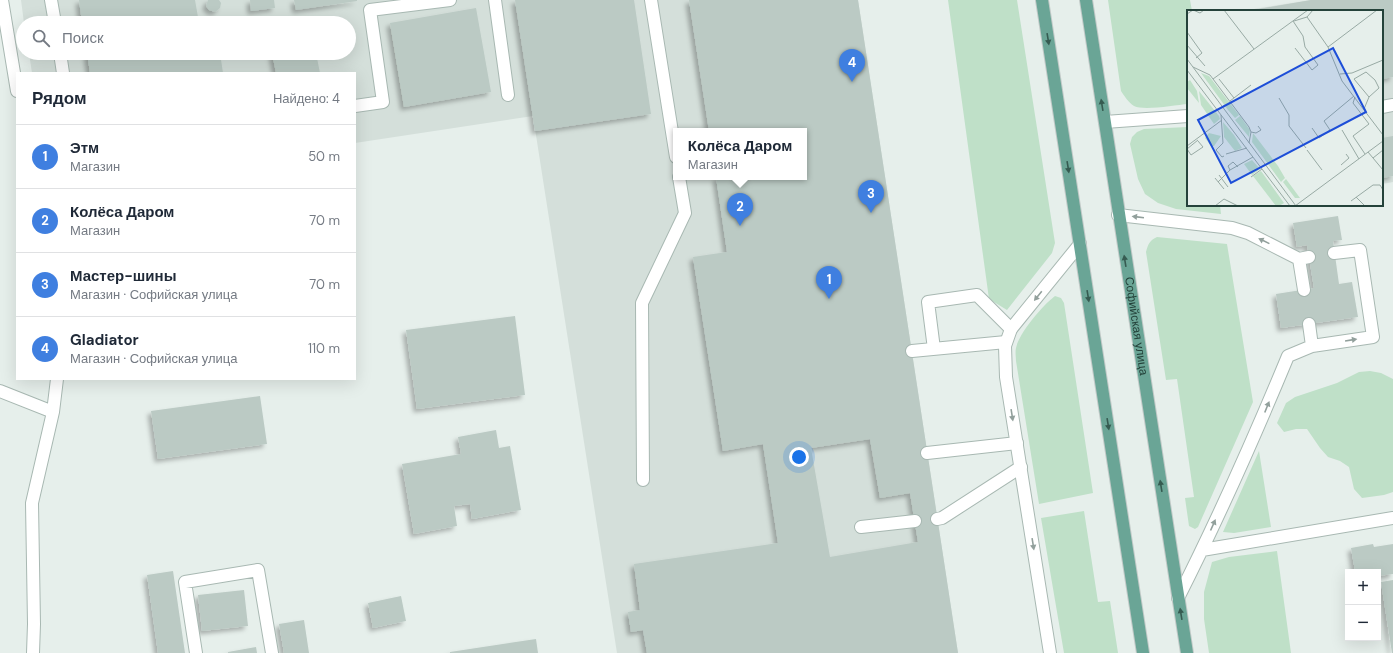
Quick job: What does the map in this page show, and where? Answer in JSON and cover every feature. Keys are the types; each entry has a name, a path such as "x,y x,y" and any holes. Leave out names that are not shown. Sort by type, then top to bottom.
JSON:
{"main road":[{"path":"1042,0 1143,653"},
{"name":"Софийская улица","path":"1086,0 1118,215 1187,653"}],"street":[{"path":"2,0 3,30 16,86"},
{"path":"51,0 54,16"},
{"path":"356,106 383,102 370,10 450,0"},
{"path":"495,0 508,95"},
{"path":"651,0 673,138"},
{"path":"61,60 63,72"},
{"path":"1383,107 1393,105"},
{"path":"1105,122 1187,116"},
{"path":"643,480 642,303 685,213 680,180"},
{"path":"1118,215 1232,228 1248,233 1304,258 1304,290"},
{"path":"1050,653 1006,377 1006,342 1011,329 1080,244"},
{"path":"1178,598 1202,550 1262,419 1288,356 1312,346 1373,337 1360,250 1334,253"},
{"path":"934,349 928,302 977,295 1011,329"},
{"path":"1309,324 1312,346"},
{"path":"912,351 1006,342"},
{"path":"33,653 32,503 53,412 57,380"},
{"path":"0,391 53,412"},
{"path":"927,453 1017,443"},
{"path":"937,519 942,518 1021,467"},
{"path":"1202,550 1393,518"},
{"path":"861,527 915,521"},
{"path":"196,653 185,582 258,570 272,653"}],"shaded area":[{"path":"21,0 858,0 958,653 617,653 533,116 356,143 356,72 32,72 30,60 356,60 356,16 23,16"},
{"path":"1311,0 1393,0 1393,182 1383,184 1383,10 1247,10"}],"green space":[{"path":"948,0 1017,0 1055,243 1052,253 1007,310 989,299"},
{"path":"1108,0 1190,0 1192,10 1187,10 1187,104 1145,108 1139,107 1130,103 1121,91"},
{"path":"1187,127 1187,206 1220,206 1221,214 1176,209 1158,203 1145,194 1138,179 1130,144 1132,137 1137,132 1144,129"},
{"path":"1157,237 1227,244 1253,402 1198,527 1195,529 1189,526 1185,498 1194,497 1177,379 1166,380 1146,252 1150,243"},
{"path":"1055,296 1061,298 1064,303 1093,493 1039,504 1016,361 1016,348 1026,327 1038,312"},
{"path":"1370,371 1381,373 1393,379 1393,492 1384,495 1362,498 1354,489 1349,467 1340,461 1328,457 1307,429 1296,429 1284,432 1277,423 1286,403 1295,397 1337,383 1359,372"},
{"path":"1259,451 1271,527 1234,533 1223,532"},
{"path":"1084,511 1098,602 1110,601 1118,653 1064,653 1041,518"},
{"path":"1277,551 1291,653 1209,653 1204,619 1204,592 1212,562 1229,557"}],"building":[{"path":"79,0 195,0 198,16 81,16"},
{"path":"208,0 219,0 221,3 220,8 215,12 209,10 206,6"},
{"path":"250,0 274,0 275,8 251,11"},
{"path":"294,0 357,0 357,1 296,10"},
{"path":"515,0 634,0 651,114 535,131"},
{"path":"689,0 858,0 958,653 647,653 643,630 631,632 628,612 640,610 634,564 778,543 763,444 723,451 693,257 727,252 716,180 807,180 807,128 709,128","holes":["870,439 880,498 910,493 918,542 830,557 811,448"]},
{"path":"1311,0 1393,0 1393,77 1383,79 1383,10 1253,10"},
{"path":"476,8 491,92 404,107 390,23"},
{"path":"88,60 221,60 223,72 90,72"},
{"path":"273,60 317,60 320,72 276,72"},
{"path":"1393,136 1393,176 1383,178 1383,138"},
{"path":"1338,216 1342,240 1333,241 1339,284 1352,282 1358,317 1281,328 1276,294 1314,288 1307,245 1297,247 1293,223"},
{"path":"515,316 525,395 417,409 406,330"},
{"path":"260,396 267,444 158,459 151,411"},
{"path":"496,430 499,448 510,446 521,510 472,519 470,504 454,506 457,526 414,534 402,464 461,454 458,437"},
{"path":"1373,544 1374,547 1393,544 1393,574 1381,576 1381,569 1355,569 1351,548"},
{"path":"173,571 185,653 158,653 147,575"},
{"path":"1393,580 1393,653 1392,653 1381,582"},
{"path":"244,590 248,626 202,631 198,595"},
{"path":"401,596 406,621 373,628 368,603"},
{"path":"304,620 309,653 284,653 279,624"},
{"path":"536,639 538,653 450,653 450,652"},
{"path":"256,647 257,653 228,653 228,652"}],"place":[{"name":"Gladiator","path":"852,82"},
{"name":"Мастер-шины","path":"871,213"},
{"name":"Колёса Даром","path":"740,226"},
{"name":"Этм","path":"829,299"}]}
